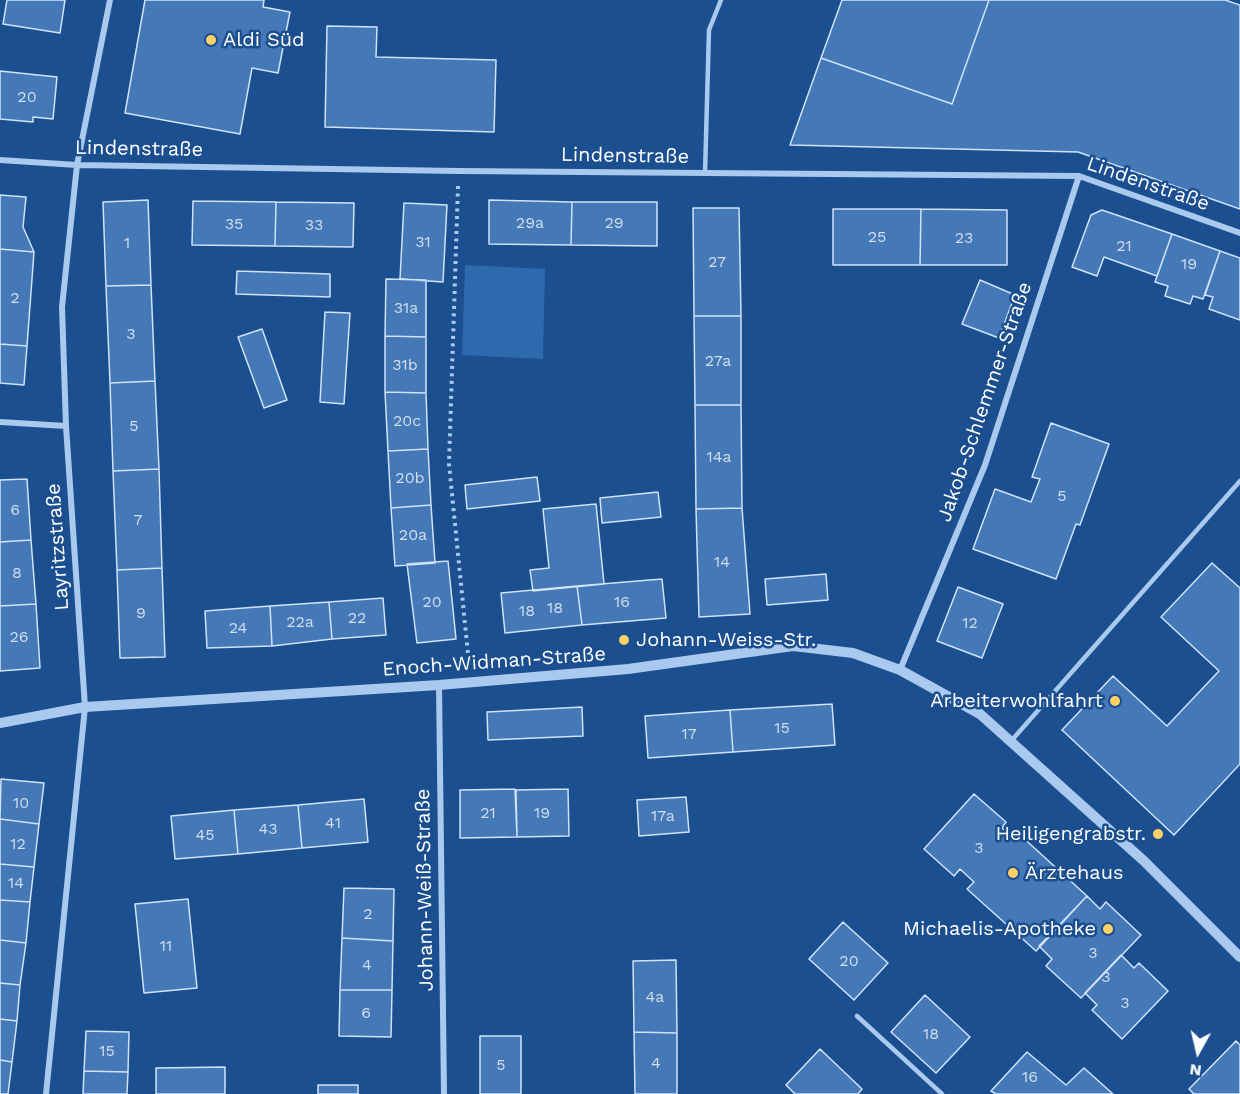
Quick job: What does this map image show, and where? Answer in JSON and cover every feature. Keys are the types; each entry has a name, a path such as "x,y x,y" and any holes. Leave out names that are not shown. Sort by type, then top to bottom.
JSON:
{"street":[{"name":"Layritzstraße","path":"46,1094 85,707 66,426 62,307 77,165 110,0"},
{"name":"Lindenstraße","path":"0,160 77,165 458,171 1079,176 1240,234"},
{"name":"Jakob-Schlemmer-Straße","path":"900,670 985,465 1079,176"},
{"path":"0,422 66,426"},
{"name":"Enoch-Widman-Straße","path":"0,723 85,707 439,685 628,669 793,646 853,653 900,670 980,714 1144,861 1240,957"},
{"name":"Johann-Weiß-Straße","path":"439,685 444,1094"}],"lane":[{"path":"705,173 710,30 721,0"},
{"path":"1011,741 1240,481"},
{"path":"857,1016 942,1094"}],"path":[{"path":"458,171 448,464 471,682"}],"shaded area":[{"path":"465,265 545,269 543,359 462,355"}],"building":[{"path":"7,0 65,0 60,33 3,24"},
{"name":"Aldi Süd","path":"145,0 264,0 263,7 290,12 278,73 252,68 240,134 125,113"},
{"path":"842,0 989,0 952,104 821,58"},
{"path":"989,0 1225,0 1240,5 1240,209 1078,152 790,145 821,58 952,104"},
{"path":"327,26 377,27 376,57 496,60 494,132 325,127"},
{"path":"0,71 57,77 53,119 33,117 33,122 0,119"},
{"path":"0,195 26,197 23,227 34,252 0,249"},
{"path":"148,200 151,285 106,286 103,202"},
{"path":"489,200 572,202 571,245 489,244"},
{"path":"193,201 276,202 275,246 192,245"},
{"path":"276,202 354,203 353,247 275,246"},
{"path":"572,202 657,202 657,246 571,245"},
{"path":"404,203 447,205 443,282 400,279"},
{"path":"693,208 739,208 741,316 694,316"},
{"path":"833,209 921,209 920,265 833,265"},
{"path":"921,209 1007,210 1007,265 920,265"},
{"path":"1102,210 1172,234 1157,276 1104,257 1097,276 1072,267 1091,215"},
{"path":"1172,234 1220,251 1203,299 1193,296 1190,304 1165,296 1168,286 1155,282"},
{"path":"0,249 34,252 27,346 0,344"},
{"path":"1220,251 1240,258 1240,320 1209,309 1213,297 1205,295"},
{"path":"237,271 330,274 330,297 236,294"},
{"path":"386,279 426,280 426,337 385,336"},
{"path":"980,280 1015,295 999,338 962,324"},
{"path":"151,285 155,381 110,383 106,286"},
{"path":"325,312 350,313 344,404 320,402"},
{"path":"694,316 741,316 741,405 695,405"},
{"path":"262,329 287,400 264,408 238,337"},
{"path":"385,336 426,337 426,393 385,392"},
{"path":"0,344 27,346 24,385 0,383"},
{"path":"155,381 159,469 113,471 110,383"},
{"path":"385,392 426,393 428,449 388,451"},
{"path":"695,405 741,405 742,508 696,509"},
{"path":"1051,423 1109,444 1080,525 1076,524 1056,579 973,549 995,489 1031,502 1040,479 1032,477"},
{"path":"428,449 431,505 391,508 388,451"},
{"path":"159,469 162,568 117,570 113,471"},
{"path":"537,477 540,501 467,509 465,485"},
{"path":"27,479 31,540 0,542 0,480"},
{"path":"658,492 661,517 602,523 600,498"},
{"path":"596,504 604,584 533,591 530,570 549,568 543,509"},
{"path":"431,505 435,563 395,566 391,508"},
{"path":"742,508 750,614 699,617 696,509"},
{"path":"31,540 36,604 0,606 0,542"},
{"path":"448,561 456,639 417,643 407,564"},
{"name":"Arbeiterwohlfahrt","path":"1212,563 1240,588 1240,764 1174,835 1062,730 1113,676 1167,726 1219,671 1161,617"},
{"path":"162,568 165,657 120,658 117,570"},
{"path":"826,574 828,600 767,605 765,579"},
{"path":"662,579 666,618 582,625 577,586"},
{"path":"577,586 582,625 505,633 501,593"},
{"path":"958,587 1003,604 982,658 937,641"},
{"path":"383,598 386,635 332,639 329,602"},
{"path":"329,602 332,639 272,646 270,606"},
{"path":"36,604 40,668 0,671 0,606"},
{"path":"270,606 272,646 207,648 205,611"},
{"path":"832,704 835,745 733,752 730,710"},
{"path":"582,707 583,736 488,740 487,712"},
{"path":"730,710 733,752 648,758 645,716"},
{"path":"1,779 44,783 39,824 0,819"},
{"path":"515,789 517,837 460,838 460,790"},
{"path":"568,789 569,836 517,837 516,790"},
{"name":"Ärztehaus","path":"974,794 1006,822 1002,828 1014,839 1019,834 1087,896 1036,951 967,889 974,882 960,869 954,876 924,849"},
{"path":"686,797 689,832 639,836 637,800"},
{"path":"364,799 368,842 302,848 298,805"},
{"path":"298,805 302,848 238,854 234,810"},
{"path":"234,810 238,854 175,859 171,816"},
{"path":"0,819 39,824 34,867 0,864"},
{"path":"0,864 34,867 30,902 0,900"},
{"path":"344,888 394,889 393,941 342,938"},
{"path":"1087,896 1100,909 1106,902 1141,935 1081,998 1046,966 1052,959 1039,946"},
{"path":"188,899 197,988 144,993 135,904"},
{"path":"0,900 30,902 26,943 0,940"},
{"path":"843,922 888,963 854,1000 809,959"},
{"path":"342,938 393,941 392,990 340,990"},
{"path":"0,940 26,943 20,985 0,983"},
{"path":"1121,955 1134,968 1139,963 1168,991 1122,1039 1092,1010 1097,1005 1085,993"},
{"path":"676,960 677,1033 634,1032 633,961"},
{"path":"0,983 20,985 17,1021 0,1019"},
{"path":"340,990 392,990 391,1037 339,1036"},
{"path":"925,995 970,1037 936,1073 891,1032"},
{"path":"0,1019 17,1021 12,1062 0,1060"},
{"path":"86,1031 129,1032 128,1072 84,1071"},
{"path":"634,1032 677,1033 677,1094 635,1094"},
{"path":"480,1036 521,1036 521,1094 480,1094"},
{"path":"1236,1041 1240,1045 1240,1094 1194,1094 1189,1089"},
{"path":"820,1049 862,1089 858,1094 795,1094 786,1085"},
{"path":"1027,1052 1066,1085 1084,1068 1113,1094 996,1094 991,1091"},
{"path":"0,1060 12,1062 8,1094 0,1094"},
{"path":"225,1067 225,1094 156,1094 156,1068"},
{"path":"84,1071 128,1072 127,1094 83,1094"},
{"path":"318,1085 358,1085 358,1094 318,1094"}],"place":[{"name":"Aldi Süd","path":"211,40"},
{"name":"Johann-Weiss-Str.","path":"624,640"},
{"name":"Arbeiterwohlfahrt","path":"1115,701"},
{"name":"Heiligengrabstr.","path":"1158,834"},
{"name":"Ärztehaus","path":"1013,873"},
{"name":"Michaelis-Apotheke","path":"1108,929"}]}
